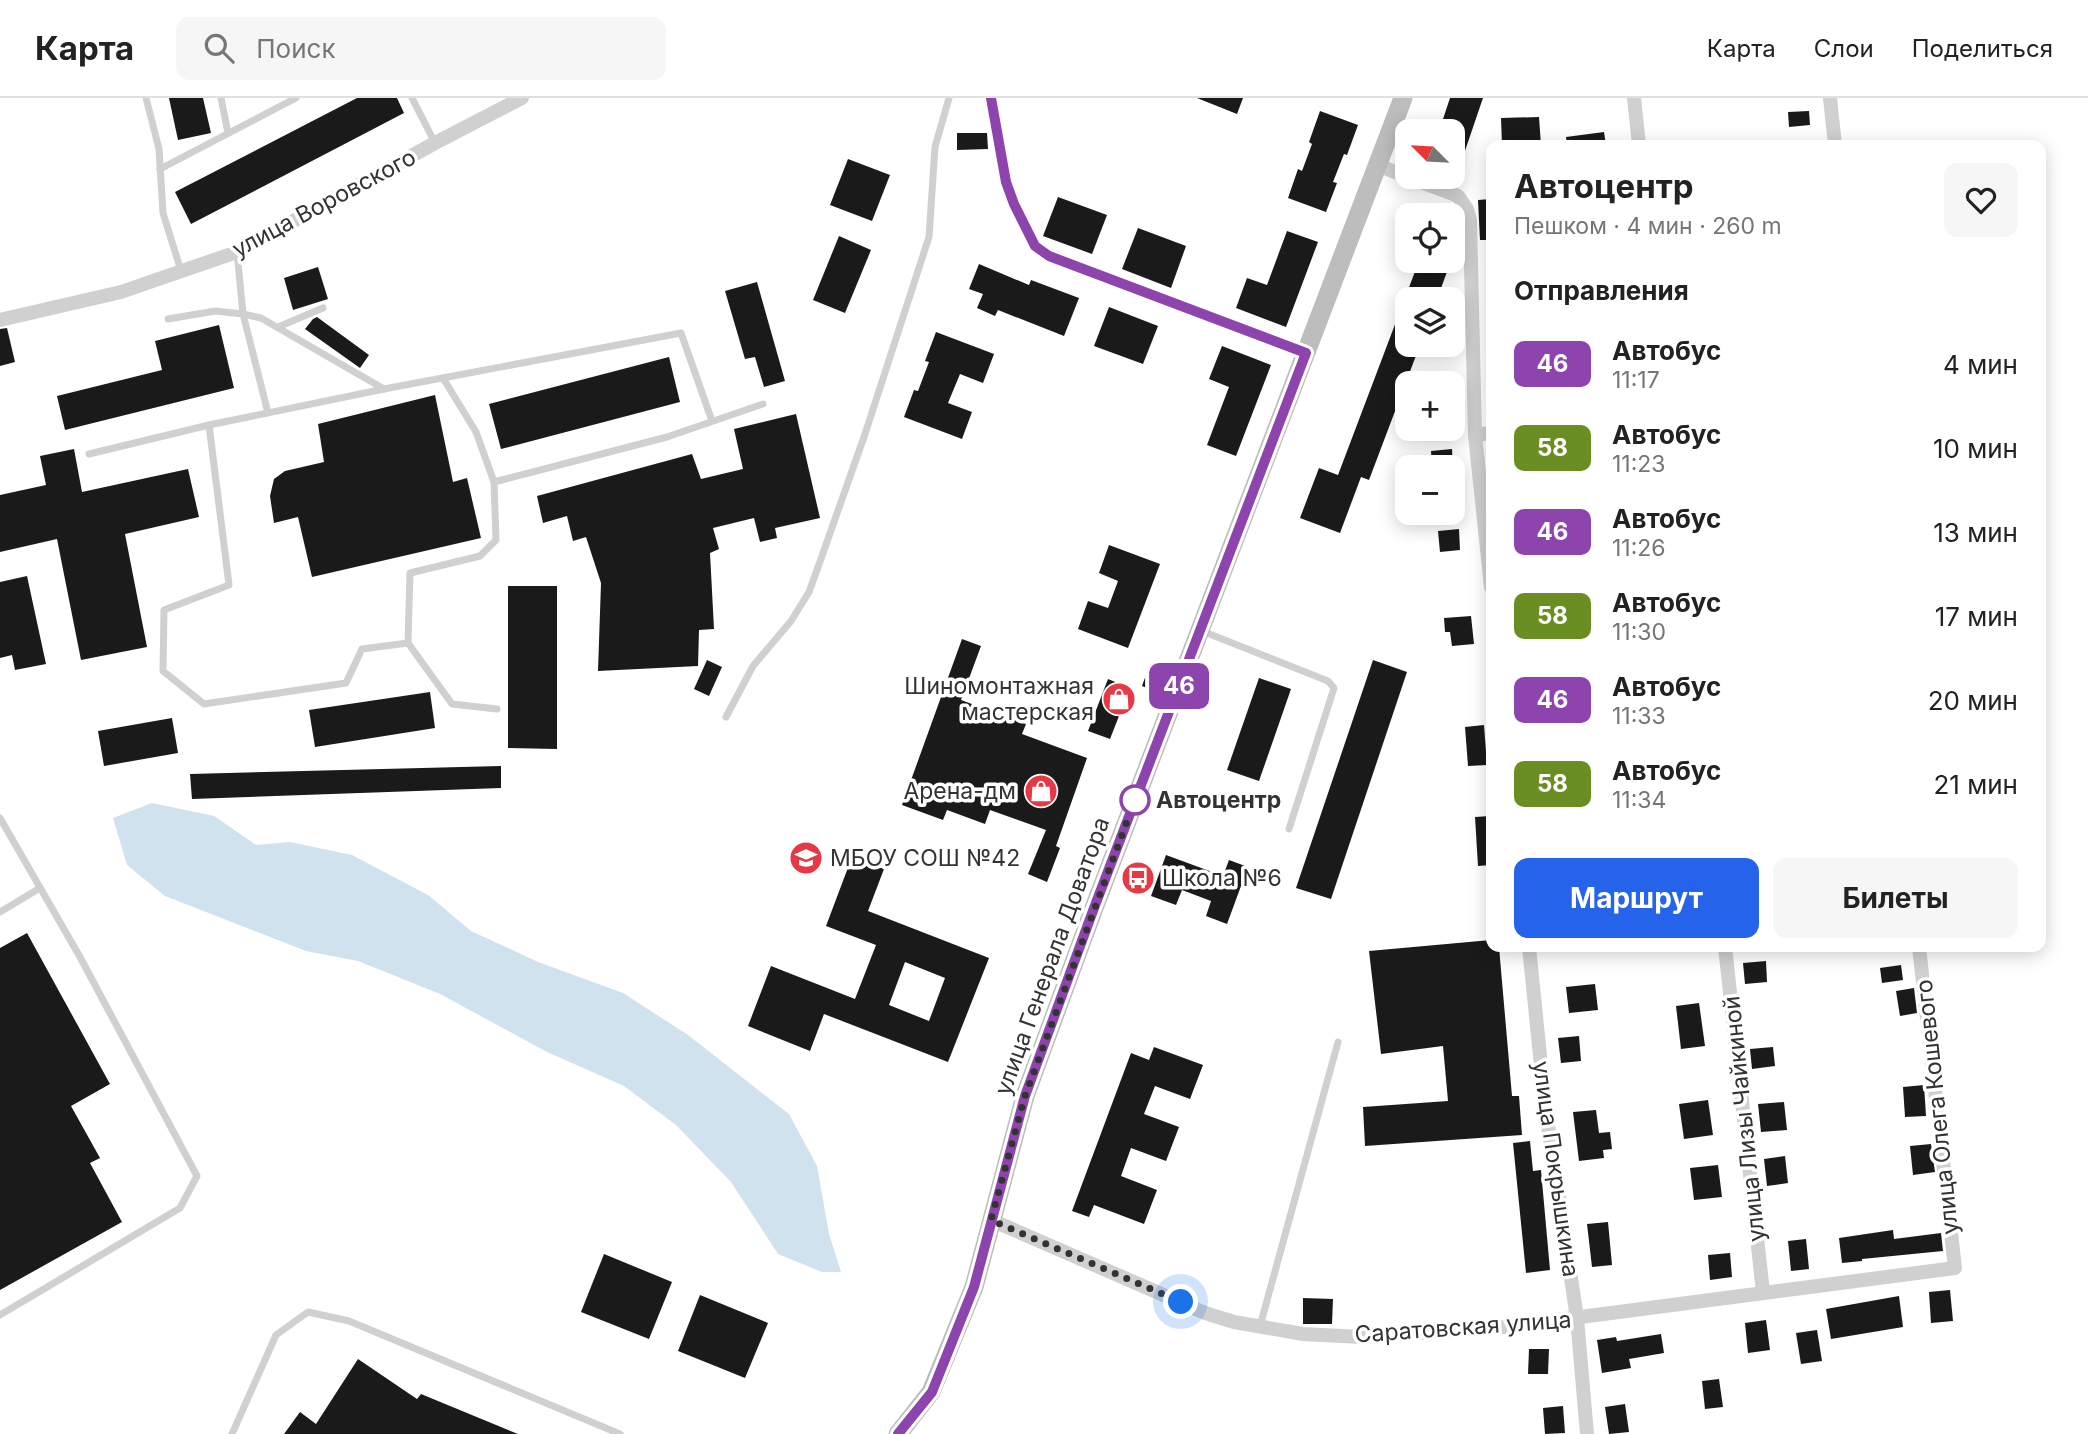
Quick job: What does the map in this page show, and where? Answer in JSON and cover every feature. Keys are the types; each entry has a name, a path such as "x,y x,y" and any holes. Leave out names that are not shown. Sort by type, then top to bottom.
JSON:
{"street":[{"name":"улица Воровского","path":"0,320 121,292 237,253 522,98"},
{"path":"991,98 1006,182 1035,246 1049,256 1306,353"},
{"name":"улица Генерала Доватора","path":"898,1434 932,1392 974,1287 1025,1096 1098,896 1403,98"},
{"path":"1634,98 1638,140"},
{"path":"1830,98 1834,140"},
{"path":"1378,165 1395,172"},
{"path":"1438,189 1458,197 1467,208 1470,220 1475,435 1486,540"},
{"path":"1475,435 1486,434"},
{"name":"улица Покрышкина","path":"1530,952 1545,1105 1577,1318 1587,1434"},
{"name":"улица Лизы Чайкиной","path":"1726,952 1763,1292"},
{"name":"улица Олега Кошевого","path":"1920,952 1955,1268"},
{"name":"Саратовская улица","path":"991,1220 1234,1322 1303,1334 1361,1337 1503,1327 1955,1268"}],"lane":[{"path":"146,98 159,149 163,214 181,271"},
{"path":"221,98 228,134"},
{"path":"160,169 296,98"},
{"path":"412,98 435,143"},
{"path":"726,717 753,666 797,611 808,592 822,556 929,237 935,147 949,98"},
{"path":"237,253 243,314 268,413"},
{"path":"278,327 323,308"},
{"path":"168,319 215,311 261,318 384,389"},
{"path":"89,454 209,425 384,389 681,333 712,421"},
{"path":"443,378 476,432 494,482 496,540 480,556 410,573 408,643 452,704 497,709"},
{"path":"494,482 667,436 762,404"},
{"path":"209,425 229,585 164,610 163,671 204,704 346,682 362,649 408,643"},
{"path":"1200,630 1328,681 1334,688 1289,829"},
{"path":"0,818 80,957 197,1175 180,1208 0,1315"},
{"path":"0,912 40,888"},
{"path":"1260,1327 1338,1042"},
{"path":"232,1434 276,1335 308,1312 349,1321 620,1434"}],"water":[{"path":"152,803 214,816 256,845 290,842 352,855 428,895 471,931 538,962 623,993 688,1035 789,1114 817,1166 829,1234 841,1272 822,1272 778,1254 731,1182 676,1125 624,1086 547,1052 440,994 358,961 306,951 165,896 127,865 113,818"}],"building":[{"path":"169,98 203,98 211,133 178,140"},
{"path":"357,98 397,98 404,113 191,224 175,192"},
{"path":"1197,98 1243,98 1237,114"},
{"path":"1450,98 1483,98 1465,151 1465,119 1443,119"},
{"path":"1320,111 1358,125 1333,182 1337,183 1326,212 1288,198 1298,169 1302,171 1312,144 1309,142"},
{"path":"1809,111 1810,125 1789,127 1788,112"},
{"path":"1539,117 1541,140 1502,140 1501,118"},
{"path":"1604,132 1605,140 1566,140 1566,137"},
{"path":"957,133 987,133 988,149 957,150"},
{"path":"848,159 890,175 872,221 830,205"},
{"path":"1058,197 1107,215 1092,254 1043,236"},
{"path":"1486,199 1486,240 1480,240 1478,200"},
{"path":"1138,228 1186,246 1171,288 1122,269"},
{"path":"1287,231 1318,242 1286,327 1236,308 1247,278 1267,285"},
{"path":"839,236 871,250 845,313 813,300"},
{"path":"979,264 1029,285 1031,280 1079,298 1064,336 998,310 995,316 977,308 983,294 969,289"},
{"path":"318,267 328,299 293,310 284,278"},
{"path":"1414,273 1447,273 1441,287 1409,287"},
{"path":"757,282 785,381 764,387 755,357 745,359 725,291"},
{"path":"1109,307 1158,326 1143,364 1094,346"},
{"path":"317,317 369,355 360,368 305,329"},
{"path":"1395,324 1395,357 1415,357 1410,371 1395,371 1395,411 1369,480 1361,477 1340,533 1300,518 1319,468 1338,475"},
{"path":"219,325 234,388 65,430 57,396 162,370 155,341"},
{"path":"7,328 15,362 0,366 0,329"},
{"path":"936,332 994,354 983,383 960,374 948,403 972,412 962,439 904,417 929,362 925,361"},
{"path":"1222,346 1271,365 1236,456 1207,445 1229,387 1209,379"},
{"path":"669,357 680,402 501,449 489,404"},
{"path":"435,395 453,482 467,478 481,538 312,577 298,517 274,523 270,496 274,479 285,471 324,462 318,424"},
{"path":"796,414 820,518 775,528 777,538 760,542 754,518 713,528 719,549 710,553 714,629 699,630 698,666 598,671 601,583 586,537 573,541 567,516 543,523 537,496 692,454 701,479 743,469 734,429"},
{"path":"74,449 82,492 188,469 199,517 125,534 147,647 81,660 57,539 0,552 0,495 46,485 40,456"},
{"path":"1452,449 1452,455 1431,455 1431,451"},
{"path":"1459,529 1460,550 1440,552 1438,531"},
{"path":"1109,545 1160,564 1128,648 1078,629 1088,601 1108,608 1118,581 1099,573"},
{"path":"27,576 46,664 15,670 12,655 0,658 0,582"},
{"path":"508,586 557,586 557,749 508,748"},
{"path":"1471,616 1474,644 1452,646 1450,632 1445,632 1444,618"},
{"path":"962,639 981,646 961,700 1026,724 1022,734 1087,758 1056,846 1060,848 1047,882 1028,874 1046,830 990,810 985,824 947,810 943,820 902,805"},
{"path":"707,660 722,667 709,696 694,689"},
{"path":"1373,660 1407,672 1331,899 1296,888"},
{"path":"1147,672 1160,677 1155,691 1142,686"},
{"path":"1259,678 1291,689 1259,781 1227,770"},
{"path":"1108,679 1130,688 1110,739 1088,731"},
{"path":"430,692 435,728 315,747 309,710"},
{"path":"172,718 178,753 104,766 98,731"},
{"path":"1484,725 1486,765 1468,766 1465,727"},
{"path":"501,766 501,788 192,799 190,774"},
{"path":"1486,816 1486,865 1478,866 1475,817"},
{"path":"1166,855 1223,876 1229,860 1248,867 1227,924 1206,916 1211,901 1182,890 1176,905 1151,896"},
{"path":"852,857 884,869 868,911 989,958 948,1062 824,1014 810,1051 748,1026 771,966 855,999 876,945 826,926","holes":["905,962 945,978 929,1021 889,1005"]},
{"path":"27,933 110,1084 71,1106 100,1158 90,1163 122,1222 0,1290 0,948"},
{"path":"1486,940 1486,952 1499,952 1512,1096 1519,1096 1522,1135 1365,1146 1363,1107 1448,1101 1443,1046 1381,1054 1369,951"},
{"path":"1766,961 1767,982 1745,984 1743,963"},
{"path":"1901,965 1903,980 1882,983 1880,968"},
{"path":"1595,984 1598,1010 1569,1013 1566,987"},
{"path":"1914,988 1917,1013 1900,1016 1896,991"},
{"path":"1699,1003 1705,1046 1681,1049 1676,1006"},
{"path":"1579,1036 1581,1061 1561,1063 1558,1038"},
{"path":"1154,1047 1203,1065 1190,1099 1155,1086 1144,1114 1179,1127 1166,1161 1131,1148 1121,1176 1157,1190 1144,1224 1094,1205 1089,1217 1072,1211 1131,1053 1149,1060"},
{"path":"1773,1047 1775,1066 1752,1069 1750,1049"},
{"path":"1924,1085 1926,1116 1905,1117 1903,1087"},
{"path":"1708,1100 1713,1135 1684,1139 1679,1104"},
{"path":"1784,1102 1787,1130 1761,1132 1758,1104"},
{"path":"1596,1110 1599,1133 1610,1132 1612,1149 1603,1150 1604,1158 1579,1161 1573,1112"},
{"path":"1530,1141 1533,1171 1541,1170 1550,1270 1526,1273 1513,1143"},
{"path":"1931,1144 1935,1172 1913,1175 1910,1146"},
{"path":"1785,1156 1788,1183 1767,1186 1764,1159"},
{"path":"1718,1165 1722,1197 1694,1200 1690,1168"},
{"path":"1608,1222 1612,1265 1592,1267 1587,1224"},
{"path":"1893,1230 1894,1239 1941,1233 1943,1251 1842,1263 1839,1238"},
{"path":"1806,1239 1809,1269 1791,1271 1788,1241"},
{"path":"1730,1253 1732,1277 1710,1280 1708,1255"},
{"path":"604,1254 672,1282 649,1339 581,1312"},
{"path":"1950,1290 1953,1321 1931,1323 1929,1292"},
{"path":"700,1295 768,1323 745,1378 678,1351"},
{"path":"1899,1296 1903,1327 1831,1339 1826,1309"},
{"path":"1303,1298 1333,1299 1332,1324 1303,1324"},
{"path":"1766,1320 1770,1350 1748,1353 1745,1323"},
{"path":"1817,1330 1822,1361 1801,1364 1796,1333"},
{"path":"1661,1334 1664,1353 1629,1359 1631,1368 1602,1373 1597,1340 1616,1337 1617,1341"},
{"path":"1529,1349 1549,1349 1548,1374 1528,1374"},
{"path":"358,1359 417,1399 421,1394 518,1434 284,1434 300,1412 316,1424"},
{"path":"1719,1379 1723,1407 1705,1409 1702,1381"},
{"path":"1625,1404 1629,1432 1609,1434 1605,1407"},
{"path":"1563,1406 1565,1433 1545,1434 1543,1408"}],"bus line":[{"name":"46","path":"898,1434 932,1392 974,1287 1025,1096 1306,353 1049,256 1035,246 1006,182 991,98"}],"place":[{"name":"Шиномонтажная мастерская","path":"1119,699"},
{"name":"Арена-дм","path":"1041,791"},
{"name":"Автоцентр","path":"1135,800"},
{"name":"МБОУ СОШ №42","path":"806,858"},
{"name":"Школа №6","path":"1138,878"}],"route":[{"path":"1135,800 1025,1096 991,1220 1181,1302"}]}
